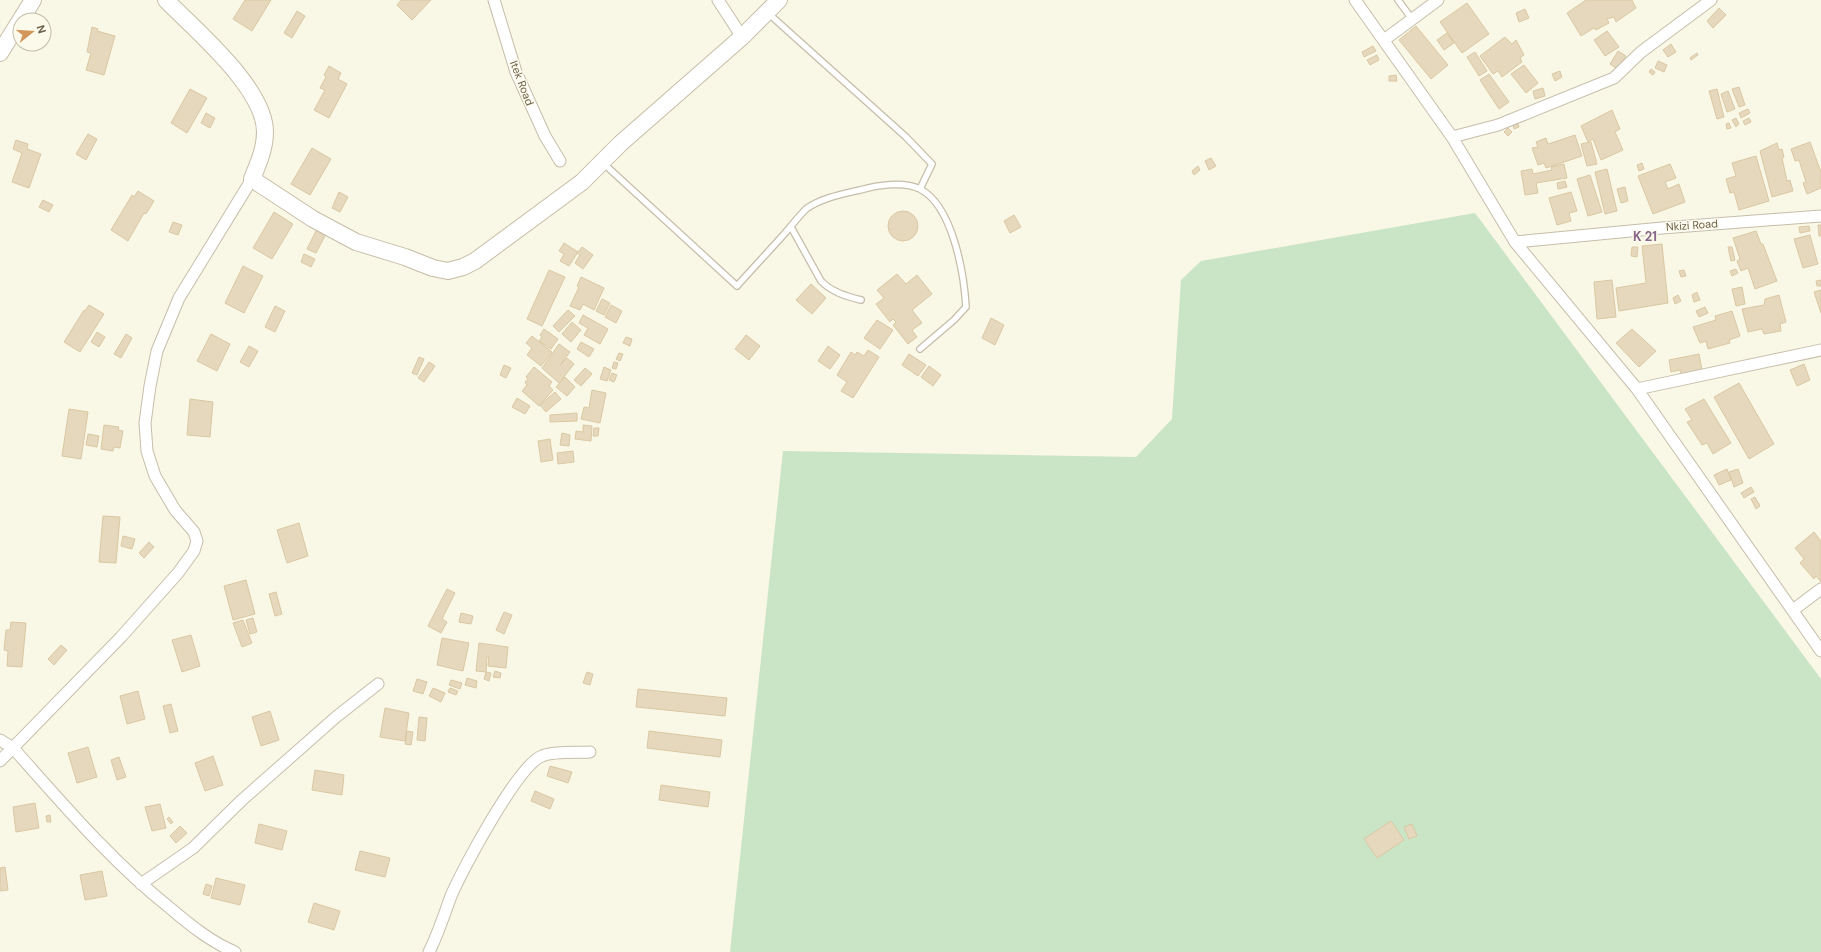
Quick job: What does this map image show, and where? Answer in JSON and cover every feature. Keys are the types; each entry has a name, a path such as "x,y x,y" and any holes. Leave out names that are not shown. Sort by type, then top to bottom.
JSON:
{"street":[{"path":"0,53 33,0"},
{"path":"0,761 120,637 178,573 194,552 197,541 194,532 175,510 155,476 146,451 145,423 150,386 157,351 179,298 252,179 262,155 265,132 262,111 252,93 226,61 166,0"},
{"name":"Itek Road","path":"494,0 516,72 545,136 560,161"},
{"path":"718,0 742,36"},
{"path":"252,179 313,220 356,242 405,257 433,268 448,271 463,267 475,261 582,182 603,163 621,143 742,36 779,0"},
{"path":"1355,0 1452,137 1515,242 1637,389 1821,651"},
{"path":"1384,40 1438,0"},
{"path":"1452,137 1498,124 1614,78 1641,52 1711,0"},
{"name":"Nkizi Road","path":"1515,242 1662,228 1821,216"},
{"path":"1637,389 1821,350"},
{"path":"1793,610 1821,589"},
{"path":"140,884 194,848 242,800 336,717 378,684"},
{"path":"0,740 13,748 86,831 140,884 193,927 224,947 235,952"},
{"path":"429,952 438,933 452,895 488,826 507,794 523,774 533,762 542,756 590,752"}],"lane":[{"path":"1398,0 1412,19"},
{"path":"767,12 906,137 932,164 920,189"},
{"path":"603,163 737,286 807,209 833,196 869,187 903,185 920,189 935,202 947,221 956,245 965,293 966,307 954,320 920,350"},
{"path":"791,227 821,281 828,288 841,295 861,300"}],"green space":[{"path":"1475,213 1821,679 1821,952 730,952 783,451 1136,457 1172,419 1181,280 1201,261"}],"building":[{"path":"245,0 271,0 252,31 233,19"},
{"path":"401,0 431,0 412,20 397,5"},
{"path":"1586,0 1632,0 1636,8 1616,22 1614,17 1607,19 1609,23 1596,30 1594,28 1581,36 1567,13"},
{"path":"1467,3 1489,34 1462,53 1440,22"},
{"path":"1719,8 1726,15 1713,28 1707,21"},
{"path":"1525,9 1529,18 1519,22 1516,13"},
{"path":"297,11 305,16 292,38 284,33"},
{"path":"1416,26 1448,65 1431,79 1399,40"},
{"path":"92,27 98,29 97,31 115,36 104,75 86,70 91,53 87,52"},
{"path":"1607,31 1619,47 1605,56 1594,40"},
{"path":"1447,33 1454,43 1444,50 1437,40"},
{"path":"1505,37 1512,44 1516,40 1524,55 1520,58 1522,62 1502,77 1498,71 1493,74 1480,56"},
{"path":"1671,44 1676,52 1668,57 1663,50"},
{"path":"1373,46 1376,51 1364,57 1362,52"},
{"path":"1618,51 1626,56 1617,69 1610,64"},
{"path":"1475,52 1487,71 1479,76 1467,57"},
{"path":"1697,53 1698,55 1691,60 1690,58"},
{"path":"1377,55 1379,60 1370,65 1367,60"},
{"path":"1658,61 1667,65 1664,72 1655,68"},
{"path":"1524,65 1538,83 1526,93 1511,74"},
{"path":"329,66 341,73 338,79 347,84 329,118 314,110 325,90 320,88 326,77 324,75"},
{"path":"1651,69 1655,72 1653,75 1649,72"},
{"path":"1560,71 1562,77 1555,81 1552,74"},
{"path":"1489,74 1509,102 1499,109 1480,80"},
{"path":"1396,75 1397,81 1389,81 1389,76"},
{"path":"1739,87 1745,105 1739,107 1732,89"},
{"path":"1543,88 1545,96 1535,99 1533,91"},
{"path":"190,89 207,98 187,133 171,123"},
{"path":"1717,89 1724,117 1717,119 1709,91"},
{"path":"1728,91 1735,109 1727,112 1721,94"},
{"path":"1748,109 1750,113 1741,118 1739,113"},
{"path":"1612,110 1620,129 1615,132 1623,150 1601,160 1593,139 1588,142 1581,126"},
{"path":"206,113 215,118 210,128 201,123"},
{"path":"1736,118 1739,124 1736,127 1732,120"},
{"path":"1749,118 1751,122 1745,125 1743,121"},
{"path":"1729,123 1731,128 1727,129 1726,124"},
{"path":"1518,124 1519,127 1514,129 1513,125"},
{"path":"1508,128 1512,132 1508,136 1504,132"},
{"path":"88,134 97,139 86,160 76,154"},
{"path":"1575,135 1582,156 1546,168 1544,163 1538,165 1532,148 1538,147 1536,142 1546,138 1548,144"},
{"path":"16,140 28,144 27,149 41,154 29,188 12,182 22,153 13,149"},
{"path":"1591,142 1597,164 1587,166 1581,144"},
{"path":"1810,142 1821,172 1821,188 1807,194 1803,183 1806,182 1799,160 1795,161 1791,149"},
{"path":"1777,143 1779,150 1782,149 1784,157 1782,158 1787,181 1790,180 1793,191 1772,197 1760,151"},
{"path":"312,148 331,159 310,195 291,184"},
{"path":"1756,156 1769,201 1739,210 1734,192 1730,193 1726,179 1736,176 1732,163"},
{"path":"1211,158 1216,166 1209,170 1205,161"},
{"path":"1642,163 1644,169 1639,171 1637,165"},
{"path":"1564,164 1567,178 1536,183 1538,193 1525,195 1521,171 1532,169 1533,174 1552,170 1551,167"},
{"path":"1670,164 1676,178 1665,182 1668,189 1679,184 1685,202 1653,214 1638,176"},
{"path":"1198,166 1200,170 1194,175 1192,171"},
{"path":"1607,169 1617,211 1605,214 1595,172"},
{"path":"1590,175 1602,212 1588,216 1577,179"},
{"path":"1565,181 1567,187 1558,189 1557,183"},
{"path":"1625,187 1628,201 1621,203 1617,189"},
{"path":"138,191 154,201 146,214 144,213 128,241 111,230 132,195 134,197"},
{"path":"339,192 348,197 340,212 332,208"},
{"path":"1571,192 1577,211 1569,213 1571,221 1557,225 1549,198"},
{"path":"43,200 53,205 49,212 39,207"},
{"path":"903,211 913,216 918,226 913,236 903,241 893,236 888,226 893,216"},
{"path":"274,212 293,224 272,259 253,248"},
{"path":"1014,215 1021,227 1010,233 1004,221"},
{"path":"173,222 182,225 178,235 169,232"},
{"path":"1818,225 1821,225 1821,236 1819,236"},
{"path":"1809,226 1810,231 1800,233 1799,227"},
{"path":"317,229 326,234 316,253 307,249"},
{"path":"1756,231 1761,244 1763,244 1777,281 1755,289 1748,268 1741,271 1737,261 1740,259 1733,238"},
{"path":"1810,235 1818,264 1803,268 1794,239"},
{"path":"564,243 578,252 569,266 560,261 564,254 559,251"},
{"path":"1662,244 1668,303 1619,311 1616,288 1646,283 1642,246"},
{"path":"582,247 593,255 583,269 575,263 580,255 577,253"},
{"path":"1632,247 1638,247 1637,257 1631,256"},
{"path":"1728,247 1732,247 1735,260 1731,261"},
{"path":"304,254 315,259 311,267 301,262"},
{"path":"243,266 263,276 244,313 225,303"},
{"path":"1736,269 1738,273 1732,276 1730,271"},
{"path":"549,270 565,277 542,326 527,319"},
{"path":"1684,270 1686,276 1681,277 1679,271"},
{"path":"897,274 906,284 917,275 932,294 912,310 922,323 912,330 917,337 908,344 893,325 896,322 893,319 890,322 876,304 884,298 877,290"},
{"path":"581,277 604,288 594,310 583,304 580,310 570,306 579,287 577,286"},
{"path":"1612,280 1616,317 1597,319 1594,282"},
{"path":"1821,280 1821,286 1817,286 1816,281"},
{"path":"811,284 826,298 812,314 796,300"},
{"path":"1742,287 1745,304 1736,306 1732,289"},
{"path":"1821,290 1821,313 1814,292"},
{"path":"1697,292 1700,300 1694,302 1692,295"},
{"path":"1678,295 1681,301 1675,304 1673,298"},
{"path":"1779,295 1786,322 1780,324 1781,331 1764,334 1762,329 1748,332 1742,309 1764,305 1765,299"},
{"path":"602,299 610,303 604,315 596,311"},
{"path":"89,305 104,314 80,352 64,342 84,310 85,311"},
{"path":"611,305 622,311 616,323 605,317"},
{"path":"275,306 285,311 275,332 265,327"},
{"path":"1705,307 1708,313 1699,317 1696,311"},
{"path":"568,310 575,316 559,332 553,326"},
{"path":"1732,311 1740,336 1729,340 1730,343 1708,349 1706,341 1700,343 1693,327 1716,320 1715,316"},
{"path":"583,315 608,329 600,344 584,335 588,328 579,323"},
{"path":"991,318 1004,325 995,345 982,338"},
{"path":"877,320 893,330 880,349 864,338"},
{"path":"572,322 581,330 571,342 562,334"},
{"path":"544,329 558,339 551,349 539,341 542,337 540,335"},
{"path":"1632,329 1656,351 1639,367 1616,343"},
{"path":"97,332 105,337 99,347 91,342"},
{"path":"126,334 132,338 121,358 114,354"},
{"path":"211,334 230,344 217,371 197,361"},
{"path":"746,335 760,346 749,360 735,349"},
{"path":"532,336 552,352 541,366 527,355 532,348 526,343"},
{"path":"626,337 632,339 630,346 623,343"},
{"path":"581,342 594,349 589,357 577,349"},
{"path":"559,344 570,352 560,365 567,358 574,364 559,383 542,368"},
{"path":"249,346 258,351 249,367 240,362"},
{"path":"828,346 840,355 830,369 818,361"},
{"path":"868,350 879,357 853,398 841,391 847,382 837,375 851,352 855,355 857,352 864,356"},
{"path":"619,353 623,354 620,361 616,359"},
{"path":"909,354 926,365 918,376 902,365"},
{"path":"1699,354 1702,370 1681,374 1680,370 1671,372 1669,360"},
{"path":"419,357 424,359 417,375 412,373"},
{"path":"429,362 435,366 424,382 418,378"},
{"path":"614,362 618,363 616,369 612,368"},
{"path":"1804,364 1810,380 1797,386 1790,370"},
{"path":"504,365 511,368 506,378 500,375"},
{"path":"929,366 941,375 933,386 921,377"},
{"path":"534,367 552,382 549,386 553,390 539,406 522,391 527,385 525,382 528,379 526,377"},
{"path":"604,367 611,370 607,381 600,379"},
{"path":"585,368 592,374 581,386 574,380"},
{"path":"612,373 617,375 614,382 609,380"},
{"path":"565,377 575,387 567,396 556,387"},
{"path":"1739,383 1774,444 1749,459 1714,397"},
{"path":"592,390 606,393 600,423 581,419 584,407 589,408"},
{"path":"555,392 561,399 546,412 540,405"},
{"path":"517,398 530,406 525,414 512,407"},
{"path":"190,399 213,402 210,437 187,435"},
{"path":"1704,399 1731,443 1713,454 1707,443 1702,445 1687,422 1692,420 1685,409"},
{"path":"69,409 88,412 81,459 62,456"},
{"path":"577,413 577,421 550,422 550,415"},
{"path":"104,425 119,427 118,430 123,431 120,448 114,447 113,451 101,449"},
{"path":"583,425 592,426 591,441 575,439 576,431 583,432"},
{"path":"594,428 599,428 598,436 593,436"},
{"path":"562,433 570,435 569,446 560,445"},
{"path":"88,434 99,436 97,447 86,445"},
{"path":"550,439 553,460 541,462 538,441"},
{"path":"573,451 574,462 558,464 557,453"},
{"path":"1727,469 1731,480 1719,485 1714,475"},
{"path":"1738,469 1743,483 1734,487 1729,472"},
{"path":"1751,487 1754,492 1744,498 1741,493"},
{"path":"1755,497 1760,506 1756,509 1751,499"},
{"path":"103,516 120,517 116,563 99,562"},
{"path":"299,523 308,556 287,563 277,530"},
{"path":"1814,532 1821,541 1821,582 1816,576 1814,579 1800,563 1804,559 1795,548"},
{"path":"123,536 135,539 132,549 121,546"},
{"path":"149,542 154,547 144,558 139,553"},
{"path":"246,580 255,614 233,620 224,586"},
{"path":"447,589 455,593 442,619 447,622 441,633 428,626"},
{"path":"276,592 282,614 275,616 269,594"},
{"path":"504,612 512,615 504,634 496,630"},
{"path":"461,613 473,616 471,624 459,622"},
{"path":"253,618 257,632 250,634 246,620"},
{"path":"243,620 252,643 242,647 233,623"},
{"path":"11,622 26,623 22,667 7,666 8,651 4,650 6,630 10,630"},
{"path":"191,635 200,666 182,672 172,640"},
{"path":"442,638 469,643 463,671 437,665"},
{"path":"479,643 508,647 506,668 488,666 489,657 487,657 486,672 476,671"},
{"path":"61,645 67,650 54,665 48,659"},
{"path":"495,671 501,673 500,678 493,677"},
{"path":"486,672 491,673 489,681 484,679"},
{"path":"587,672 593,674 590,685 583,683"},
{"path":"467,678 477,681 476,688 465,685"},
{"path":"417,679 427,682 423,694 413,691"},
{"path":"451,680 462,683 460,689 449,685"},
{"path":"433,688 445,693 441,702 429,696"},
{"path":"450,688 458,691 456,695 448,692"},
{"path":"638,689 727,698 725,716 636,707"},
{"path":"138,691 145,719 127,724 120,696"},
{"path":"171,704 178,731 170,733 163,706"},
{"path":"385,708 409,713 405,741 380,737"},
{"path":"270,711 279,740 261,746 252,717"},
{"path":"419,717 427,718 425,741 417,740"},
{"path":"407,731 413,732 411,745 405,744"},
{"path":"649,731 722,740 720,757 647,748"},
{"path":"88,747 97,777 77,783 68,753"},
{"path":"213,756 223,785 205,791 195,763"},
{"path":"119,757 126,777 117,780 111,760"},
{"path":"550,766 572,772 568,783 547,776"},
{"path":"315,770 344,775 342,795 312,790"},
{"path":"661,785 710,792 708,807 659,800"},
{"path":"535,791 554,799 550,809 531,801"},
{"path":"35,803 39,828 16,832 13,807"},
{"path":"160,804 166,828 152,831 145,807"},
{"path":"50,815 51,822 47,822 46,816"},
{"path":"169,817 173,822 171,824 167,819"},
{"path":"1391,821 1404,840 1377,858 1364,839"},
{"path":"259,824 287,831 282,850 255,843"},
{"path":"1412,824 1417,836 1409,839 1404,827"},
{"path":"180,826 187,833 176,843 170,836"},
{"path":"360,851 390,858 385,877 355,870"},
{"path":"5,867 8,890 0,891 0,868"},
{"path":"102,871 107,896 85,900 80,875"},
{"path":"216,878 245,885 240,905 211,898"},
{"path":"206,884 212,886 209,896 203,894"},
{"path":"314,903 340,911 334,930 308,922"}],"district":[{"name":"K 21","path":"1645,236"}]}
